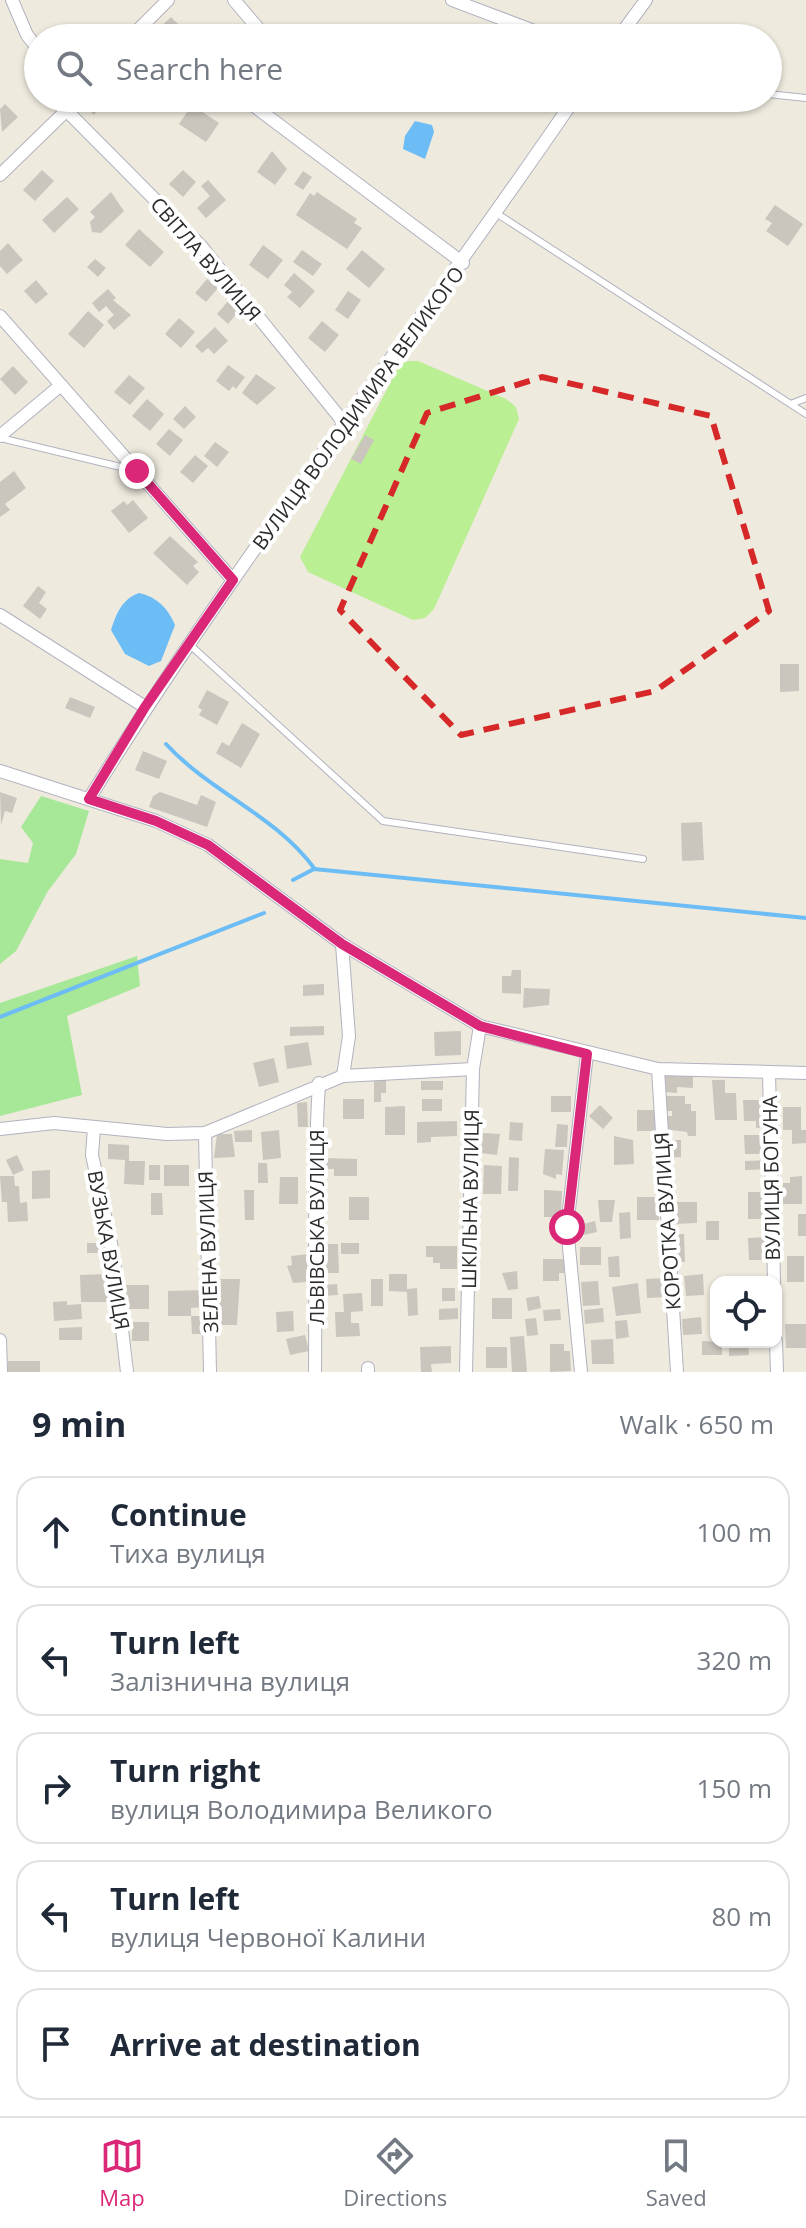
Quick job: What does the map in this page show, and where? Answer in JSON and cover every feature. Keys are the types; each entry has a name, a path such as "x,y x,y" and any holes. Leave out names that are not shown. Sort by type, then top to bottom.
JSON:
{"street":[{"path":"12,0 24,28"},
{"path":"144,24 168,0"},
{"path":"234,0 254,24"},
{"path":"452,0 516,24"},
{"path":"628,24 646,0"},
{"path":"0,175 61,112"},
{"name":"СВІТЛА ВУЛИЦЯ","path":"75,112 201,246 345,424"},
{"path":"262,112 463,263"},
{"name":"ВУЛИЦЯ ВОЛОДИМИРА ВЕЛИКОГО","path":"89,799 145,707 233,580 463,263 565,112"},
{"path":"0,316 233,580"},
{"path":"0,437 61,385"},
{"path":"0,615 145,707"},
{"path":"0,771 156,821 208,845 342,944 480,1026 658,1069 806,1073"},
{"path":"342,944 349,1036 343,1076"},
{"name":"ШКІЛЬНА ВУЛИЦЯ","path":"466,1372 473,1069 480,1026"},
{"path":"581,1372 567,1227 587,1054"},
{"path":"0,1129 54,1123 205,1133 319,1083 343,1076 473,1069"},
{"name":"КОРОТКА ВУЛИЦЯ","path":"658,1069 677,1372"},
{"name":"ВУЛИЦЯ БОГУНА","path":"769,1073 774,1276"},
{"name":"ЛЬВІВСЬКА ВУЛИЦЯ","path":"315,1372 316,1237 312,1184 319,1083"},
{"name":"ВУЗЬКА ВУЛИЦЯ","path":"94,1128 92,1155 113,1253 127,1372"},
{"name":"ЗЕЛЕНА ВУЛИЦЯ","path":"205,1133 210,1372"},
{"path":"0,1340 1,1372"},
{"path":"776,1348 777,1372"}],"lane":[{"path":"782,95 806,98"},
{"path":"496,213 806,414"},
{"path":"791,404 806,398"},
{"path":"0,437 137,471"},
{"path":"189,644 383,821 643,859"}],"highlighted area":[{"path":"542,377 711,416 769,611 655,691 461,735 340,610 427,413"}],"green space":[{"path":"418,361 506,399 516,407 519,419 434,609 425,618 413,620 308,572 300,557 400,364"},
{"path":"41,796 89,811 76,854 48,891 16,951 0,964 0,859 28,863 33,843 21,827"},
{"path":"137,956 140,986 67,1016 82,1095 0,1116 0,1003"}],"water":[{"path":"415,121 432,125 434,132 425,159 403,149 405,136"},
{"path":"139,593 161,604 175,625 161,661 149,666 125,654 111,630 124,603"}],"building":[{"path":"171,17 178,24 164,24"},
{"path":"5,104 18,117 2,132 0,109"},
{"path":"187,112 202,112 219,123 206,142 179,124"},
{"path":"272,151 287,169 275,185 257,172"},
{"path":"42,170 54,181 35,201 23,190"},
{"path":"183,170 196,182 183,197 169,184"},
{"path":"303,171 312,177 303,190 294,184"},
{"path":"208,180 226,200 206,218 197,208 210,196 201,186"},
{"path":"111,192 124,211 101,233 92,232 90,222 95,217 90,212"},
{"path":"317,192 357,219 354,223 362,228 347,249 296,215 310,193 314,196"},
{"path":"67,197 79,209 54,233 42,220"},
{"path":"775,205 803,224 788,246 766,231 772,223 765,219"},
{"path":"139,229 164,252 150,267 125,245"},
{"path":"8,243 23,260 7,274 0,266 0,251"},
{"path":"263,245 283,260 268,279 249,265"},
{"path":"302,250 322,264 313,276 293,262"},
{"path":"362,250 385,269 369,288 346,269"},
{"path":"95,259 106,268 98,277 87,267"},
{"path":"294,273 315,291 300,308 287,297 292,292 284,285"},
{"path":"207,279 218,288 206,302 195,293"},
{"path":"36,280 48,294 36,304 24,291"},
{"path":"108,289 116,298 113,300 131,315 114,330 107,321 114,315 106,306 99,312 92,303"},
{"path":"348,291 361,300 348,319 335,310"},
{"path":"229,300 240,310 228,324 217,314"},
{"path":"88,311 104,325 84,348 68,334"},
{"path":"179,318 195,332 181,348 165,334"},
{"path":"322,321 339,335 325,352 308,338"},
{"path":"215,327 228,341 214,354 208,348 202,353 195,346"},
{"path":"228,365 245,377 236,389 233,386 229,391 216,381"},
{"path":"13,366 28,382 15,395 0,379"},
{"path":"256,374 276,388 257,405 242,393"},
{"path":"129,375 145,388 130,405 114,392"},
{"path":"147,399 164,414 150,431 132,416"},
{"path":"185,406 196,417 184,429 173,419"},
{"path":"169,429 183,440 170,456 156,444"},
{"path":"365,435 374,440 361,464 351,459"},
{"path":"215,442 229,452 217,467 204,456"},
{"path":"195,455 208,466 193,483 180,472"},
{"path":"14,471 26,488 5,504 10,510 0,517 0,482"},
{"path":"133,500 148,518 129,533 111,511 124,501 127,505"},
{"path":"170,536 198,562 193,566 199,572 187,585 153,553"},
{"path":"38,586 46,592 39,603 47,609 40,619 23,606"},
{"path":"780,664 799,664 799,691 780,692"},
{"path":"207,690 229,702 217,725 199,715 202,710 198,707"},
{"path":"70,697 95,707 90,718 65,708"},
{"path":"242,723 260,734 241,768 216,753 222,742 229,746"},
{"path":"143,751 167,761 159,779 135,770"},
{"path":"0,792 17,798 12,813 5,811 1,825"},
{"path":"160,792 197,805 201,795 216,802 207,827 149,807 153,796"},
{"path":"702,822 704,860 682,861 681,823"},
{"path":"512,970 521,970 521,994 502,993 502,976 511,976"},
{"path":"324,984 324,995 303,996 303,985"},
{"path":"524,988 550,989 549,1005 523,1008"},
{"path":"324,1026 324,1035 290,1036 290,1027"},
{"path":"461,1031 461,1055 435,1056 434,1032"},
{"path":"308,1042 312,1065 287,1069 284,1046"},
{"path":"274,1058 279,1082 259,1087 253,1063"},
{"path":"663,1075 693,1076 693,1088 677,1087 677,1093 665,1092"},
{"path":"374,1077 386,1077 386,1093 381,1093 381,1102 374,1102"},
{"path":"712,1080 725,1080 725,1093 736,1093 737,1120 715,1120"},
{"path":"421,1081 443,1081 443,1090 421,1090"},
{"path":"551,1096 571,1096 571,1112 551,1112"},
{"path":"666,1096 685,1096 685,1104 691,1104 691,1111 696,1111 696,1136 664,1129 664,1116 672,1116 672,1111 667,1111"},
{"path":"343,1099 364,1099 364,1119 343,1119"},
{"path":"422,1099 442,1099 442,1111 422,1111"},
{"path":"743,1100 766,1100 766,1127 756,1128 756,1121 744,1121"},
{"path":"307,1102 308,1127 298,1127 297,1103"},
{"path":"600,1105 613,1118 603,1129 589,1116"},
{"path":"405,1106 405,1135 385,1135 385,1107"},
{"path":"783,1107 801,1107 801,1130 806,1130 806,1143 792,1144 792,1130 783,1130"},
{"path":"637,1110 657,1110 657,1131 637,1131"},
{"path":"457,1121 457,1136 431,1137 431,1142 417,1143 417,1122"},
{"path":"510,1122 523,1123 522,1141 509,1140"},
{"path":"557,1124 568,1125 567,1147 555,1147"},
{"path":"252,1130 252,1142 235,1142 234,1131"},
{"path":"279,1130 281,1158 263,1160 261,1132"},
{"path":"483,1133 500,1134 497,1155 481,1153"},
{"path":"217,1134 232,1134 235,1157 214,1158"},
{"path":"744,1135 765,1135 765,1154 745,1154"},
{"path":"614,1136 633,1140 634,1164 614,1165"},
{"path":"667,1140 681,1140 681,1157 667,1158"},
{"path":"108,1144 129,1145 129,1161 145,1161 144,1185 124,1184 125,1160 108,1159"},
{"path":"545,1149 564,1150 562,1175 556,1174 556,1179 543,1174"},
{"path":"17,1155 24,1170 13,1175 6,1160"},
{"path":"509,1157 519,1158 518,1191 508,1191"},
{"path":"324,1158 357,1159 357,1176 334,1176 334,1169 324,1169"},
{"path":"768,1160 768,1169 745,1170 745,1161"},
{"path":"258,1163 267,1163 268,1183 258,1183"},
{"path":"149,1165 160,1165 160,1180 149,1180"},
{"path":"164,1165 189,1165 189,1186 164,1186"},
{"path":"484,1165 502,1166 501,1194 483,1194"},
{"path":"50,1170 50,1198 32,1199 32,1171"},
{"path":"0,1176 14,1176 15,1186 19,1186 20,1203 27,1202 28,1221 8,1222 7,1202 2,1202"},
{"path":"802,1176 802,1204 783,1204 783,1183 790,1183 790,1177"},
{"path":"280,1177 298,1177 298,1204 279,1204"},
{"path":"244,1190 254,1190 254,1220 245,1220"},
{"path":"544,1190 562,1191 561,1217 544,1217"},
{"path":"748,1192 768,1192 768,1219 748,1219"},
{"path":"151,1193 162,1193 163,1215 151,1215"},
{"path":"349,1197 369,1197 369,1220 349,1220"},
{"path":"637,1197 660,1197 659,1220 637,1220"},
{"path":"598,1200 615,1200 612,1222 600,1222"},
{"path":"673,1202 697,1202 697,1223 673,1224"},
{"path":"630,1212 631,1238 620,1239 619,1213"},
{"path":"798,1214 806,1214 806,1236 798,1236"},
{"path":"595,1221 597,1232 579,1236 576,1226"},
{"path":"706,1221 719,1221 719,1240 706,1240"},
{"path":"673,1234 684,1234 685,1262 674,1262"},
{"path":"768,1237 769,1260 749,1260 748,1238"},
{"path":"87,1243 106,1243 106,1253 87,1253"},
{"path":"341,1243 359,1243 359,1254 341,1254"},
{"path":"320,1244 338,1244 339,1273 321,1273"},
{"path":"426,1246 457,1246 457,1269 440,1269 440,1263 433,1263 433,1257 426,1257"},
{"path":"580,1247 601,1247 601,1265 580,1265"},
{"path":"308,1254 306,1282 293,1283 287,1266 292,1265 291,1256"},
{"path":"619,1256 620,1277 609,1277 608,1257"},
{"path":"787,1256 804,1256 804,1282 787,1282"},
{"path":"543,1259 564,1259 564,1273 559,1273 559,1281 543,1281"},
{"path":"517,1271 518,1289 508,1290 502,1273"},
{"path":"108,1274 109,1302 81,1302 80,1275"},
{"path":"389,1274 407,1274 407,1289 417,1288 418,1315 408,1316 407,1292 389,1291"},
{"path":"703,1274 704,1295 686,1296 684,1276"},
{"path":"665,1278 666,1297 647,1298 646,1279"},
{"path":"212,1279 240,1279 237,1325 219,1325 218,1294 212,1294"},
{"path":"371,1279 383,1279 383,1306 371,1306"},
{"path":"598,1281 600,1305 583,1306 581,1282"},
{"path":"638,1283 641,1313 616,1316 612,1287"},
{"path":"337,1284 338,1295 321,1296 321,1285"},
{"path":"126,1285 149,1285 149,1309 126,1309"},
{"path":"442,1288 455,1288 455,1301 442,1301"},
{"path":"204,1290 204,1307 191,1308 191,1316 168,1316 168,1291"},
{"path":"362,1293 363,1311 351,1312 351,1323 359,1323 360,1336 336,1337 335,1312 344,1312 343,1294"},
{"path":"539,1296 541,1308 528,1311 526,1298"},
{"path":"492,1298 512,1298 512,1319 492,1319"},
{"path":"67,1301 67,1305 81,1304 82,1319 54,1321 53,1302"},
{"path":"458,1308 458,1319 439,1320 439,1309"},
{"path":"603,1308 604,1322 585,1324 584,1310"},
{"path":"560,1309 561,1320 544,1321 543,1310"},
{"path":"293,1311 294,1331 277,1332 276,1312"},
{"path":"191,1316 206,1316 206,1334 192,1334"},
{"path":"701,1317 702,1334 683,1335 682,1319"},
{"path":"536,1318 538,1335 527,1336 525,1319"},
{"path":"627,1320 629,1337 616,1339 615,1321"},
{"path":"132,1322 149,1322 149,1341 132,1341"},
{"path":"785,1324 806,1324 806,1348 786,1348"},
{"path":"82,1327 82,1340 59,1340 59,1328"},
{"path":"305,1335 309,1351 290,1355 286,1339"},
{"path":"524,1336 527,1372 512,1372 510,1337"},
{"path":"613,1339 614,1364 592,1364 591,1340"},
{"path":"702,1341 710,1341 710,1348 722,1348 722,1355 702,1355"},
{"path":"550,1344 564,1344 564,1351 570,1351 571,1371 550,1372"},
{"path":"451,1346 451,1363 431,1364 432,1372 421,1372 420,1347"},
{"path":"486,1347 507,1347 507,1368 486,1368"},
{"path":"729,1348 748,1348 749,1355 729,1356"},
{"path":"8,1361 40,1361 40,1372 8,1372"}],"waterway":[{"path":"166,744 202,776 281,833 314,868"},
{"path":"293,880 314,869 806,918"},
{"path":"0,1017 264,913"}],"route":[{"path":"137,471 233,580 145,707 89,799 156,821 208,845 342,944 480,1026 587,1054 567,1227"}]}
